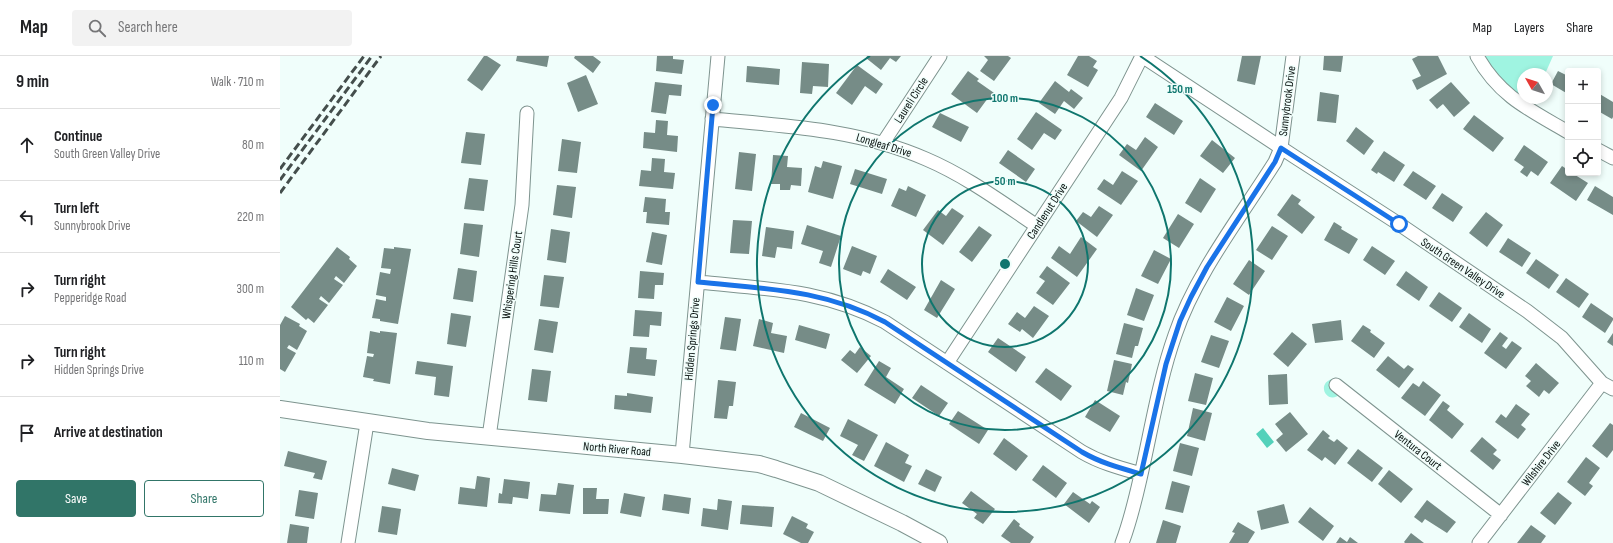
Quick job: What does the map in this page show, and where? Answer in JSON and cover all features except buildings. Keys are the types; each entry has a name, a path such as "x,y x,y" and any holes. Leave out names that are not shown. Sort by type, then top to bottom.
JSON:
{"street":[{"name":"Hidden Springs Drive","path":"682,455 718,56"},
{"name":"Laureli Circle","path":"883,143 940,56"},
{"name":"South Green Valley Drive","path":"1142,56 1399,224 1527,311 1562,338 1608,386"},
{"name":"Candlenut Drive","path":"947,364 1121,98 1142,56"},
{"name":"Sunnybrook Drive","path":"1122,543 1132,514 1166,364 1180,321 1207,267 1275,162 1281,148 1293,56"},
{"path":"1477,56 1492,80 1501,89 1524,106 1565,130"},
{"name":"Whispering Hills Court","path":"489,437 522,205 527,113"},
{"name":"Longleaf Drive","path":"712,118 820,129 883,143 908,152 971,182 1037,226"},
{"path":"1601,152 1613,158"},
{"path":"698,282 799,292 838,301 863,311 885,322 1087,455 1112,466 1141,474"},
{"name":"Ventura Court","path":"1336,385 1501,515"},
{"name":"Wilshire Drive","path":"1479,543 1608,386"},
{"name":"North River Road","path":"280,409 428,431 727,459 776,469 819,483 902,523 928,541"},
{"path":"348,543 367,423"}],"shaded area":[{"path":"1480,56 1553,56 1548,68 1517,68 1517,97 1506,90"},
{"path":"1332,379 1337,380 1341,393 1336,397 1328,396 1324,389 1324,385"},
{"path":"1263,428 1274,442 1267,448 1256,434"}],"railway":[{"path":"280,169 364,56"},
{"path":"280,180 372,56"},
{"path":"280,193 381,56"}],"route":[{"path":"713,105 698,282 799,292 821,296 870,314 885,322 1082,452 1098,461 1141,474 1166,364 1174,335 1180,321 1207,267 1275,162 1281,148 1399,224"}]}
